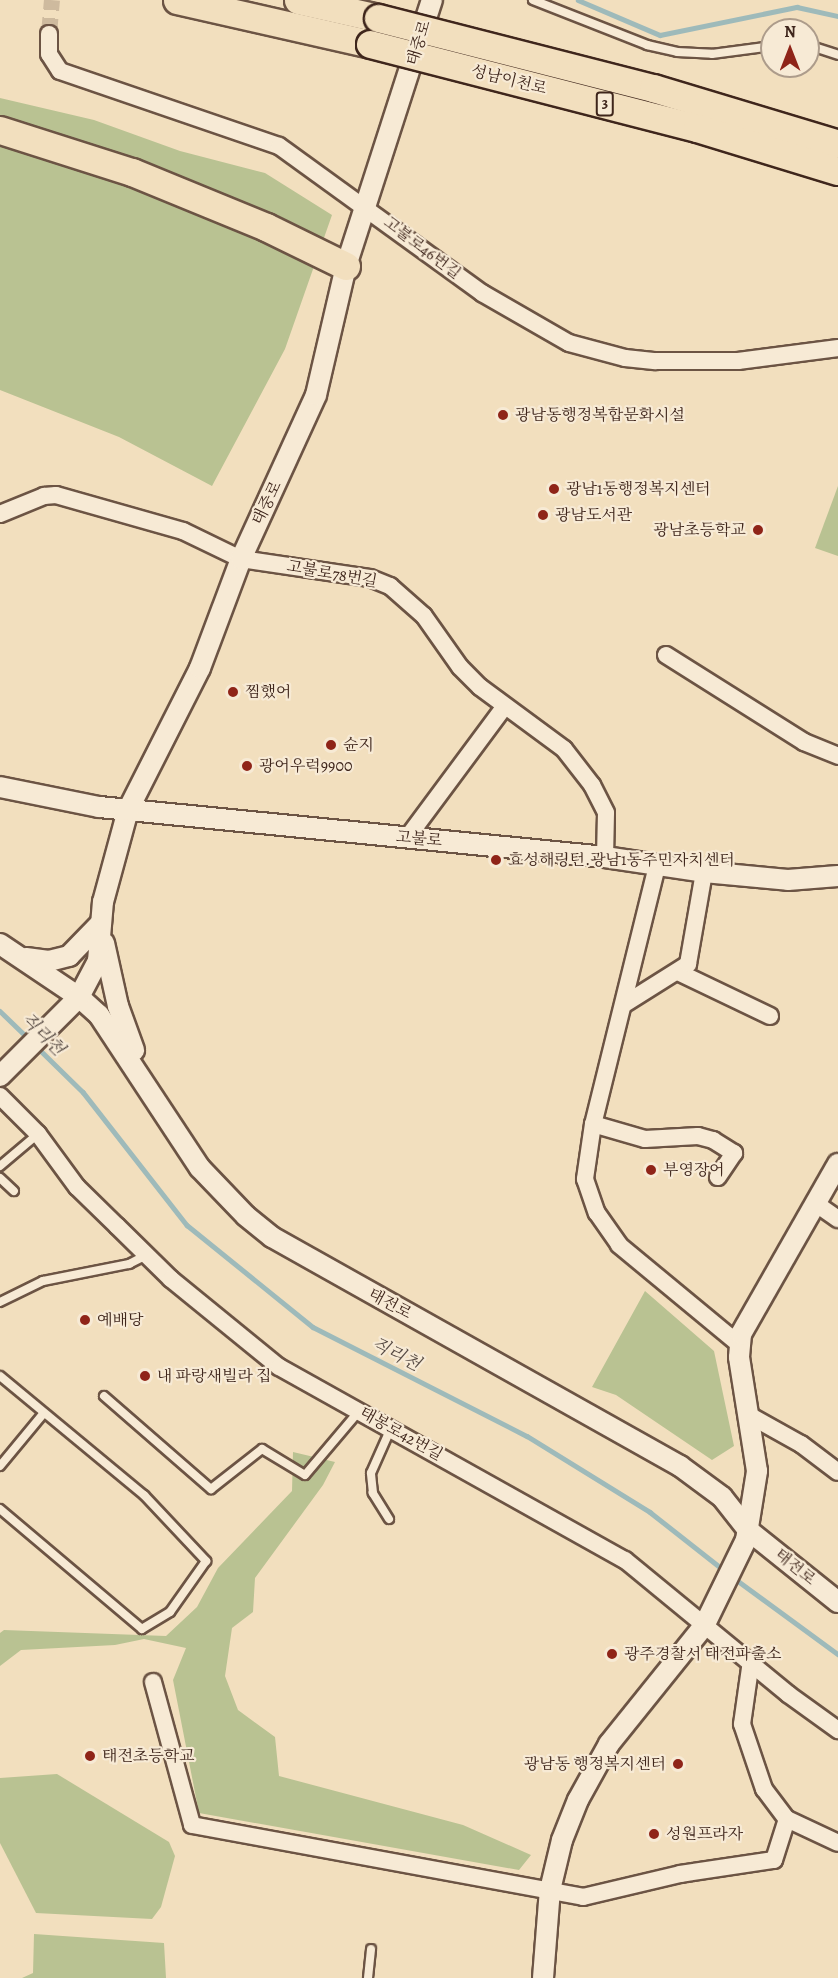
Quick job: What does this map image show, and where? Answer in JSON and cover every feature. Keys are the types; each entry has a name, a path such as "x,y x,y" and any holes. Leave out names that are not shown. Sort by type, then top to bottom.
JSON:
{"highway":[{"name":"성남이천로","path":"177,0 374,31 653,88 838,144"},
{"name":"성남이천로","path":"297,0 374,31 838,171"},
{"path":"0,130 132,172 266,226 346,266"}],"street":[{"name":"태중로","path":"2,1074 80,996 98,961 109,872 128,810 200,668 241,559 316,395 346,266 368,208 432,0"},
{"name":"고불로46번길","path":"49,34 49,54 60,71 279,146 502,306 569,343 593,350 656,361 714,362 838,348"},
{"name":"고불로78번길","path":"0,514 44,496 56,495 183,531 241,559 370,578 390,586 424,616 460,667 505,706 564,749 592,785 606,813 605,857"},
{"path":"666,656 804,742 838,756"},
{"path":"407,838 505,706"},
{"name":"고불로","path":"0,787 128,810 605,857 704,872 788,880 838,876"},
{"path":"657,866 593,1124 585,1179 607,1229 619,1245 740,1345"},
{"path":"623,1005 678,972 693,953 704,872"},
{"path":"20,958 49,961 69,956 101,923"},
{"path":"101,923 118,1006 145,1081"},
{"name":"태전로","path":"0,944 80,996 117,1037 200,1168 246,1216 272,1237 662,1454 722,1497 747,1535 838,1602"},
{"path":"678,972 770,1016"},
{"name":"태봉로42번길","path":"0,1095 38,1134 77,1187 147,1255 279,1367 626,1560 708,1617 751,1661 838,1730"},
{"path":"593,1124 645,1139 698,1136 713,1140 734,1153 718,1177"},
{"path":"543,1978 550,1890 562,1840 593,1768 708,1617 747,1535 757,1471 747,1414 740,1345 749,1315 838,1164"},
{"path":"815,1203 838,1219"},
{"path":"747,1414 801,1444 838,1472"},
{"path":"751,1661 742,1724 764,1789 787,1819 838,1843"},
{"path":"153,1682 192,1825 583,1897 680,1874 774,1860 787,1819"}],"lane":[{"path":"533,0 647,45 677,52 712,54 760,48"},
{"path":"820,49 838,55"},
{"path":"0,1166 38,1134"},
{"path":"0,1178 14,1191"},
{"path":"0,1302 42,1281 129,1264 147,1255"},
{"path":"0,1376 43,1414 144,1495 206,1561 170,1612 142,1629 0,1509"},
{"path":"104,1396 211,1489 262,1449 305,1475 360,1410"},
{"path":"0,1466 43,1414"},
{"path":"389,1519 373,1493 371,1473 391,1428"},
{"path":"368,1978 371,1950"}],"green space":[{"path":"0,98 94,120 180,151 265,173 332,215 285,349 212,486 119,437 0,390"},
{"path":"838,486 838,556 815,548"},
{"path":"645,1291 714,1351 734,1446 712,1460 616,1395 592,1387"},
{"path":"293,1452 335,1462 323,1485 255,1578 253,1612 232,1628 225,1676 238,1710 275,1737 279,1776 463,1825 531,1855 519,1870 199,1813 173,1680 186,1648 144,1639 115,1645 21,1650 0,1666 0,1633 4,1630 166,1636 197,1607 218,1568 292,1491"},
{"path":"57,1774 169,1842 175,1856 161,1907 152,1919 36,1913 0,1843 0,1778"},
{"path":"34,1934 164,1943 166,1978 22,1978 33,1973"}],"waterway":[{"path":"578,0 660,35 797,7 838,16"},
{"name":"직리천","path":"0,1011 30,1040"},
{"name":"직리천","path":"36,1046 83,1092 187,1225 313,1327 527,1436 650,1512 725,1571"},
{"name":"직리천","path":"734,1578 838,1654"}],"tunnel":[{"path":"49,34 52,0"}],"place":[{"name":"광남동행정복합문화시설","path":"503,415"},
{"name":"광남1동행정복지센터","path":"554,489"},
{"name":"광남도서관","path":"543,515"},
{"name":"광남초등학교","path":"758,530"},
{"name":"찜했어","path":"233,692"},
{"name":"슌지","path":"331,745"},
{"name":"광어우럭9900","path":"247,766"},
{"name":"효성해링턴.광남1동주민자치센터","path":"496,860"},
{"name":"부영장어","path":"651,1170"},
{"name":"예배당","path":"85,1320"},
{"name":"내 파랑새빌라 집","path":"145,1376"},
{"name":"광주경찰서 태전파출소","path":"612,1654"},
{"name":"태전초등학교","path":"90,1756"},
{"name":"광남동 행정복지센터","path":"678,1764"},
{"name":"성원프라자","path":"654,1834"}]}
